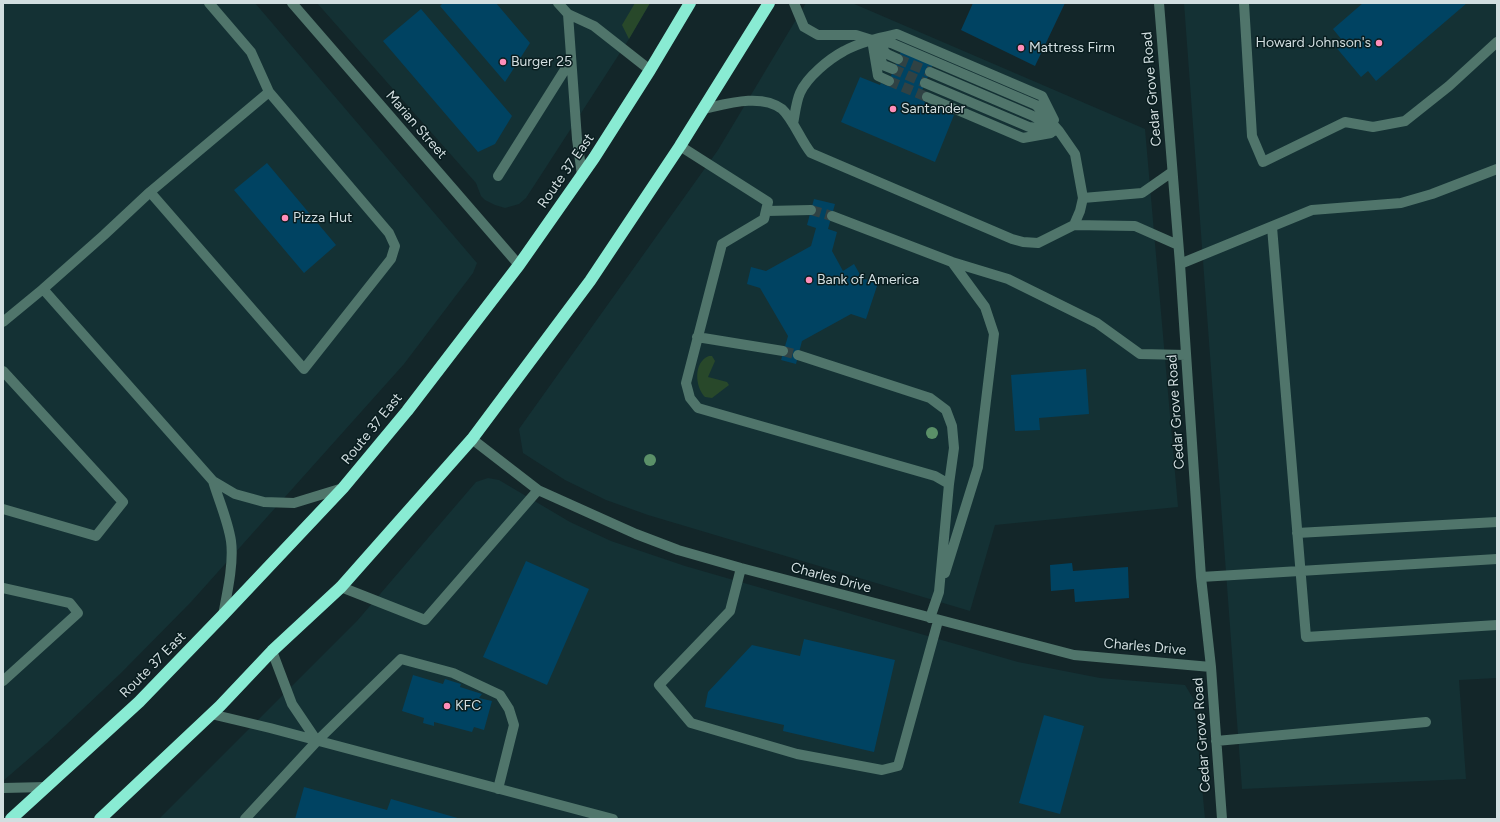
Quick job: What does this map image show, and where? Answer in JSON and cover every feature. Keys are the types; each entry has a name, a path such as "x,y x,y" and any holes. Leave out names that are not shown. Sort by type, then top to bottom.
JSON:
{"highway":[{"name":"Route 37 East","path":"11,819 138,702 223,616 343,488 407,411 519,264 582,175 650,70 690,3"},
{"path":"100,819 211,714 272,651 341,587 472,439 590,281 680,146 769,3"}],"street":[{"path":"150,192 304,369 391,259 395,246 389,233 269,92 251,52 209,3"},
{"name":"Marian Street","path":"292,3 519,264"},
{"path":"558,3 568,14 594,26 650,70"},
{"path":"794,3 804,27 818,35 856,35 872,40 887,54 898,59"},
{"name":"Cedar Grove Road","path":"1159,3 1180,264 1201,577 1211,667 1222,819"},
{"path":"1244,3 1252,136 1263,162 1345,122 1373,127 1405,121 1449,86 1497,42"},
{"path":"568,14 577,139 582,175"},
{"path":"793,124 800,94 808,80 818,70 844,51 872,40 897,34 1042,96 1059,131 1075,154 1083,198 1080,211 1074,225"},
{"path":"872,40 883,65 893,69"},
{"path":"872,40 878,76 889,81"},
{"path":"498,176 571,60"},
{"path":"930,72 1033,116 1059,131"},
{"path":"925,83 1029,127 1059,131"},
{"path":"3,322 43,289 150,192 269,92"},
{"path":"927,97 1023,138 1059,131"},
{"path":"703,108 741,100 766,102 782,109 811,153 1012,239 1023,242 1038,243 1074,225 1136,226 1178,245"},
{"path":"680,146 768,202 764,219 722,244 686,383 690,398 698,408 935,476 949,484"},
{"path":"1180,264 1312,210 1401,203 1432,194 1497,169"},
{"path":"1083,198 1142,193 1172,172"},
{"path":"767,211 811,210"},
{"path":"832,216 952,262 1008,279 1097,323 1140,354 1186,355"},
{"path":"1272,227 1306,637 1497,625"},
{"path":"939,592 978,467 994,334 985,307 952,262"},
{"path":"43,289 213,481 235,494 264,502 294,503 343,488"},
{"path":"697,337 783,351"},
{"path":"741,568 730,611 659,685 692,723 797,754 882,770 898,766 934,619 939,592 949,484 954,448 952,426 946,410 930,398 798,355"},
{"path":"3,371 123,502 96,536 3,509"},
{"name":"Charles Drive","path":"472,439 538,490 636,534 678,550 741,568 1074,655 1211,667"},
{"path":"213,481 226,520 231,542 230,578 223,616"},
{"path":"341,587 425,620 538,490"},
{"path":"1298,533 1497,522"},
{"path":"1201,577 1497,558"},
{"path":"3,588 70,603 78,613 3,681"},
{"path":"272,651 292,704 317,741"},
{"path":"245,819 317,741 401,658 453,673 500,695 509,709 514,725 498,789"},
{"path":"211,714 613,819"},
{"path":"1216,741 1426,722"},
{"path":"3,788 47,787"}],"shaded area":[{"path":"3,3 255,3 477,263 473,273 404,364 191,602 121,673 47,743 3,781"},
{"path":"317,3 650,3 629,39 526,198 519,204 505,208 485,200 481,196 476,183"},
{"path":"806,3 852,3 1145,129 1178,507 995,525 970,611 648,515 606,500 565,480 523,453 519,429 718,150"},
{"path":"1184,3 1497,3 1497,678 1459,680 1466,779 1242,789"},
{"path":"488,478 499,480 570,522 611,541 685,566 1018,662 1100,678 1185,685 1194,700 1205,819 159,819 357,621 476,482"}],"green space":[{"path":"635,3 650,3 629,39 622,25"},
{"path":"709,356 712,356 715,361 708,377 727,382 729,385 712,398 705,397 702,393 699,387 697,375 700,364"}],"building":[{"name":"Burger 25","path":"443,3 496,3 530,43 505,82 440,6"},
{"name":"Mattress Firm","path":"973,3 1065,3 1035,66 961,30"},
{"name":"Howard Johnson's","path":"1363,3 1467,3 1376,81 1368,71 1361,77 1335,46 1342,40 1333,29"},
{"path":"421,9 512,116 495,144 478,152 383,41"},
{"name":"Santander","path":"902,49 934,62 921,93 927,95 924,102 954,115 935,162 841,122 860,77 880,85 881,83 887,86"},
{"name":"Pizza Hut","path":"267,163 336,245 304,273 234,190"},
{"name":"Bank of America","path":"814,199 835,204 828,229 837,232 832,251 843,271 854,264 862,278 878,283 866,319 851,314 802,341 796,364 781,360 788,336 760,288 747,284 751,267 766,271 811,246 816,228 807,225"},
{"path":"1086,369 1089,414 1039,418 1040,430 1015,431 1011,375"},
{"path":"526,561 589,589 547,685 483,657"},
{"path":"1072,563 1073,571 1128,567 1129,598 1075,602 1074,589 1051,591 1050,565"},
{"path":"804,639 895,660 874,752 783,731 784,725 705,707 708,692 752,645 800,656"},
{"name":"KFC","path":"413,675 443,684 445,679 461,684 460,687 482,694 479,698 492,701 484,730 474,727 472,732 434,722 434,726 423,723 424,718 402,711"},
{"path":"1044,715 1084,726 1060,814 1019,803"},
{"path":"304,787 387,810 391,799 461,819 295,819"}],"tunnel":[{"path":"898,59 930,72"},
{"path":"893,69 925,83"},
{"path":"889,81 927,97"},
{"path":"811,210 832,216"},
{"path":"783,351 798,355"}],"place":[{"name":"Howard Johnson's","path":"1379,43"},
{"name":"Mattress Firm","path":"1021,48"},
{"name":"Burger 25","path":"503,62"},
{"name":"Santander","path":"893,109"},
{"name":"Pizza Hut","path":"285,218"},
{"name":"Bank of America","path":"809,280"},
{"name":"KFC","path":"447,706"}]}
